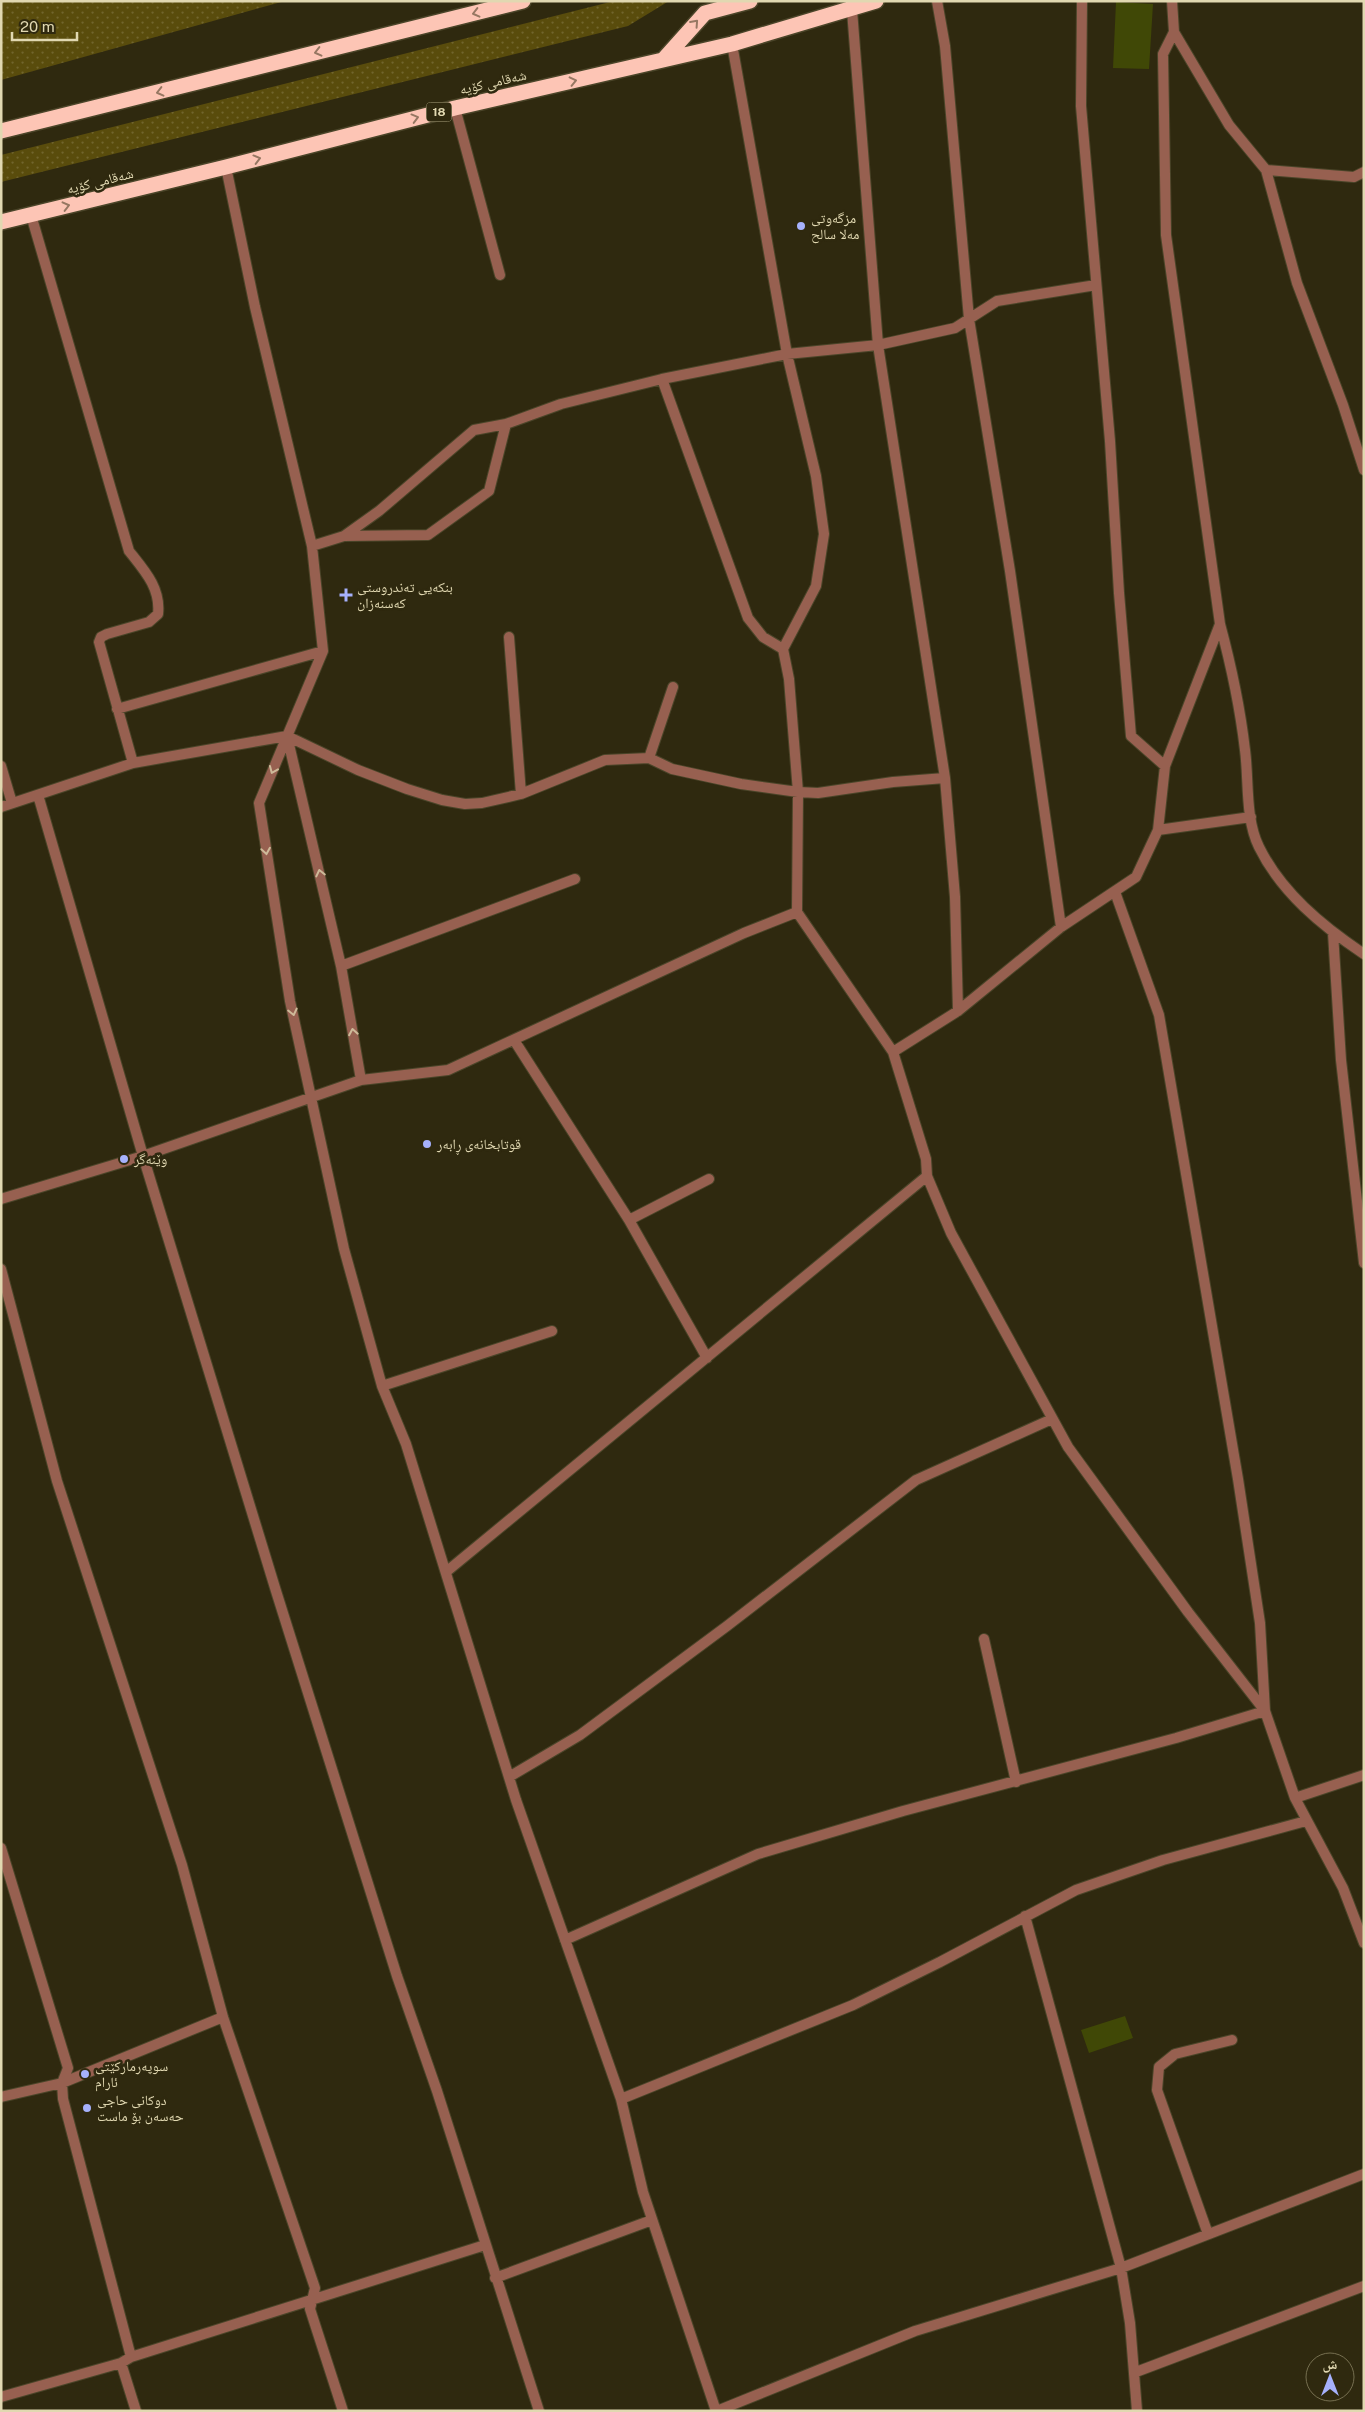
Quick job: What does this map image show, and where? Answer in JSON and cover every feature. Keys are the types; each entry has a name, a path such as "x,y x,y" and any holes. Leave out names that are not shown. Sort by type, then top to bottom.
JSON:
{"highway":[{"path":"1,131 523,1"},
{"path":"663,60 704,13 750,1"},
{"name":"شەقامی کۆیە","path":"1,222 456,108 732,44 852,10 876,1"}],"street":[{"path":"937,1 945,46 969,319 1012,581 1061,927"},
{"path":"1082,1 1081,106 1110,441 1119,593 1131,736 1165,766"},
{"path":"1172,1 1174,32 1229,125 1266,170 1297,283 1344,405 1364,470"},
{"path":"852,10 878,345 945,778 955,897 958,1011"},
{"path":"1174,32 1162,54 1166,235 1220,624 1233,672 1245,750 1251,817 1258,846 1285,888 1334,934 1364,954"},
{"path":"732,44 787,354 816,476 824,534 816,586 783,649 788,679 798,792 797,912 893,1052 926,1159 927,1176 951,1234 1068,1447 1159,1573 1265,1711"},
{"path":"456,108 500,275"},
{"path":"226,167 255,307 312,546 322,651 259,803 290,1001 313,1098 344,1249 382,1386 406,1444 509,1777 564,1940 621,2099 643,2192 716,2411 915,2331 1121,2268 1364,2174"},
{"path":"1266,170 1359,174 1364,184"},
{"path":"31,215 129,550 148,575 156,590 159,602 158,614 149,622 107,634 101,637 99,642 133,763"},
{"path":"344,536 379,510 474,430 506,424 561,404 662,379 787,354 878,345 955,328 997,301 1096,285"},
{"path":"662,379 748,618 763,637 783,649"},
{"path":"312,546 344,536 428,535 489,491 506,424"},
{"path":"893,1052 958,1011 1061,927 1136,878 1158,830 1165,766 1220,624"},
{"path":"509,637 522,794"},
{"path":"117,709 322,651"},
{"path":"649,758 673,687"},
{"path":"1,806 133,763 288,736 367,773 442,800 466,804 482,803 522,794 605,760 649,758 672,770 741,784 798,792 818,793 893,782 945,778"},
{"path":"288,736 341,966 362,1080"},
{"path":"1,766 12,803"},
{"path":"38,794 143,1156 396,1976 438,2091 495,2278 539,2411"},
{"path":"1158,830 1251,817"},
{"path":"341,966 575,879"},
{"path":"1115,892 1159,1015 1238,1479 1260,1623 1265,1711 1295,1798 1343,1888 1364,1943"},
{"path":"1,1199 143,1156 362,1080 448,1070 744,933 797,912"},
{"path":"1334,934 1341,1060 1364,1262"},
{"path":"514,1040 629,1220 707,1358"},
{"path":"446,1572 927,1176"},
{"path":"629,1220 709,1179"},
{"path":"1,1269 57,1481 182,1865 223,2017 315,2288 310,2308 343,2411"},
{"path":"382,1386 552,1331"},
{"path":"509,1777 580,1735 727,1626 916,1480 1052,1419"},
{"path":"984,1639 1016,1782"},
{"path":"564,1940 758,1854 904,1811 1167,1741 1265,1711"},
{"path":"1295,1798 1364,1775"},
{"path":"621,2099 853,2005 940,1962 1076,1890 1162,1860 1306,1821"},
{"path":"1,1848 68,2068 62,2083 63,2099 131,2357"},
{"path":"1026,1916 1121,2268 1136,2372 1138,2411"},
{"path":"1,2097 62,2083 223,2017"},
{"path":"1208,2234 1157,2090 1159,2067 1176,2054 1232,2040"},
{"path":"495,2278 652,2220"},
{"path":"1,2397 121,2363 131,2357 485,2245"},
{"path":"1136,2372 1364,2286"},
{"path":"121,2363 136,2411"}],"shaded area":[{"path":"1,1 285,1 1,80"},
{"path":"614,1 669,1 628,26 1,182 1,155"}],"building":[{"path":"1116,2 1153,4 1149,69 1113,68"},
{"path":"1125,2016 1133,2038 1089,2053 1081,2030"}],"place":[{"name":"مزگەوتی مەلا سالح","path":"801,226"},
{"name":"بنکەیی تەندروستی کەسنەزان","path":"346,595"},
{"name":"قوتابخانەی ڕابەر","path":"427,1144"},
{"name":"وێنەگر","path":"124,1159"},
{"name":"سوپەرمارکێتی ئارام","path":"85,2074"},
{"name":"دوکانی حاجی حەسەن بۆ ماست","path":"87,2108"}]}
